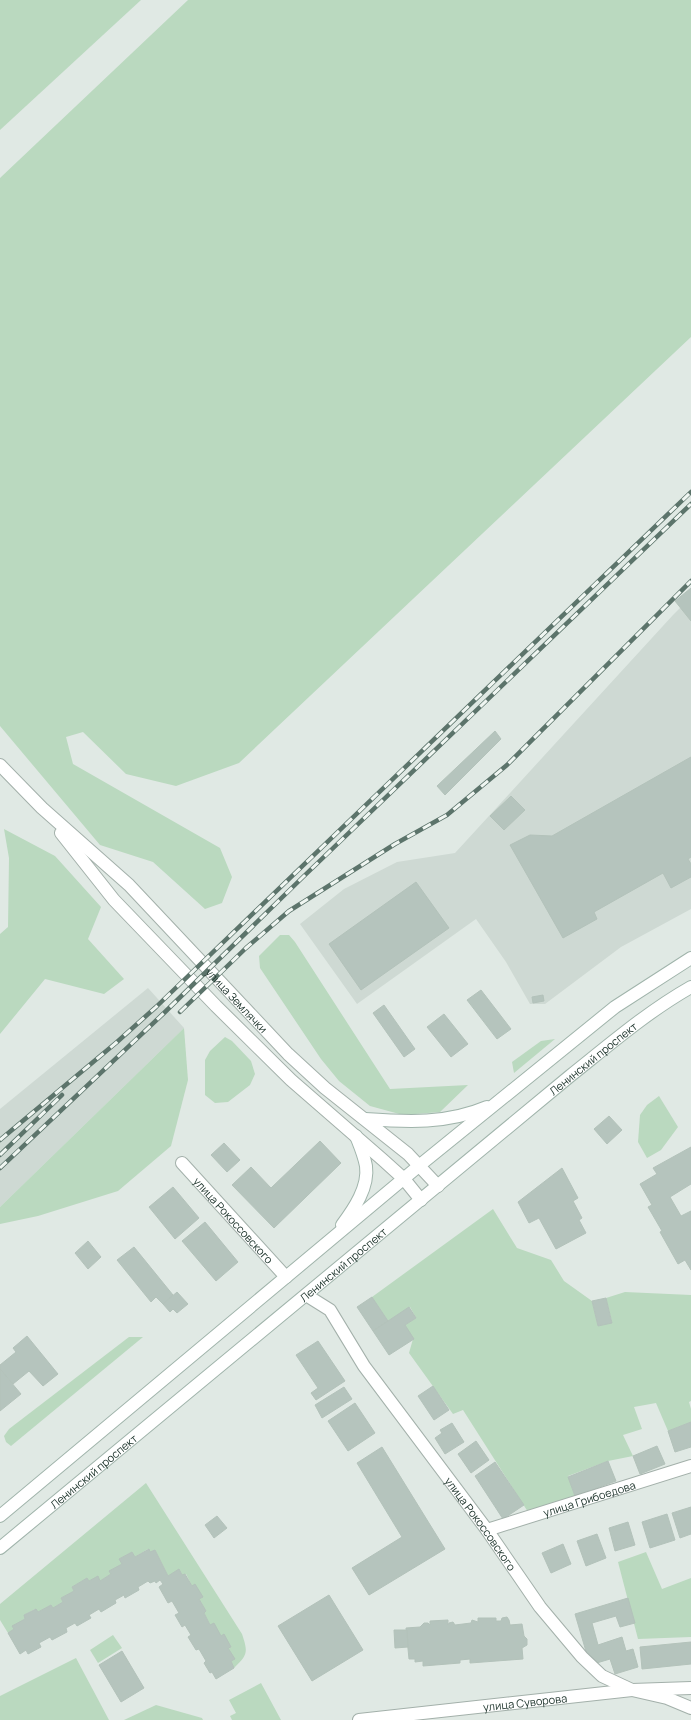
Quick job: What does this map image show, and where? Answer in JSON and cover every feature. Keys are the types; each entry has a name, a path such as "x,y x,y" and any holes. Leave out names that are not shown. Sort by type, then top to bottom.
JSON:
{"street":[{"name":"улица Землячки","path":"0,765 42,808 129,885 288,1054 325,1088 420,1165 438,1186"},
{"name":"улица Землячки","path":"42,808 114,900 276,1066 404,1179 421,1200"},
{"path":"0,1516 420,1165 615,1007 691,958"},
{"name":"Ленинский проспект","path":"0,1548 634,1025 675,996 691,987"},
{"path":"365,1119 398,1122 437,1121 476,1112 501,1100"},
{"path":"335,1236 357,1201 365,1178 366,1167 356,1136"},
{"name":"улица Рокоссовского","path":"182,1163 286,1277"},
{"name":"улица Рокоссовского","path":"306,1295 330,1310 364,1366 487,1530 540,1607 582,1657 602,1676 632,1690 666,1698 691,1708"},
{"name":"улица Грибоедова","path":"487,1530 691,1466"},
{"name":"улица Суворова","path":"359,1720 632,1690 691,1688"}],"shaded area":[{"path":"691,597 691,909 621,947 545,1004 530,1004 506,962 476,919 357,1004 300,924 344,889 397,862 455,853"},
{"path":"148,988 184,1028 0,1207 0,1109"}],"green space":[{"path":"0,0 141,0 0,130"},
{"path":"188,0 691,0 691,337 239,763 176,786 126,774 83,732 66,737 73,764 220,848 232,877 222,903 205,909 153,862 100,845 0,726 0,178"},
{"path":"4,829 55,856 101,907 88,939 124,979 104,994 45,979 0,1034 0,934 8,927 9,858"},
{"path":"280,935 289,935 295,942 390,1089 468,1085 440,1112 403,1115 370,1106 339,1081 321,1059 260,968 259,956"},
{"path":"184,1028 188,1080 171,1146 118,1191 38,1216 0,1224 0,1207"},
{"path":"225,1037 232,1041 251,1061 255,1074 250,1085 228,1102 215,1103 205,1095 205,1060 210,1051"},
{"path":"555,1039 514,1073 512,1062 541,1041"},
{"path":"659,1096 678,1127 661,1150 647,1158 638,1142 640,1115 647,1105"},
{"path":"493,1209 517,1248 551,1260 564,1281 592,1301 598,1326 612,1322 606,1298 625,1292 691,1295 691,1401 689,1402 691,1409 691,1422 668,1431 656,1403 634,1407 642,1429 623,1435 633,1456 608,1461 568,1476 575,1496 528,1512 463,1410 453,1414 409,1353 413,1339 405,1325 416,1318 410,1307 388,1321 372,1297"},
{"path":"129,1337 143,1337 11,1446 6,1442 4,1436 9,1429"},
{"path":"146,1483 242,1634 246,1653 242,1660 234,1668 231,1661 234,1659 228,1648 231,1647 223,1635 221,1636 210,1625 204,1613 206,1611 199,1599 202,1597 192,1586 186,1574 182,1575 179,1570 168,1576 155,1550 150,1552 148,1549 135,1557 132,1552 119,1559 122,1564 110,1571 111,1574 100,1581 98,1577 89,1581 87,1578 72,1587 74,1591 61,1598 63,1602 53,1608 51,1605 38,1612 35,1609 24,1615 25,1619 13,1626 14,1629 8,1633 0,1620 0,1604"},
{"path":"646,1552 662,1589 691,1578 691,1637 638,1639 618,1562"},
{"path":"113,1635 122,1648 98,1663 90,1650"},
{"path":"76,1658 109,1720 0,1720 0,1696"},
{"path":"261,1683 281,1720 232,1720 230,1716 236,1713 229,1700"},
{"path":"156,1705 202,1718 203,1720 124,1720"}],"building":[{"path":"691,588 691,621 675,601"},
{"path":"495,731 501,739 445,795 437,786"},
{"path":"691,757 691,857 688,859 691,864 691,877 671,888 663,873 594,912 597,919 563,938 510,845 530,835 552,836"},
{"path":"511,796 525,810 504,830 490,816"},
{"path":"416,882 449,928 361,990 329,944"},
{"path":"481,990 511,1029 497,1039 467,1000"},
{"path":"543,995 544,1001 533,1003 532,997"},
{"path":"384,1005 415,1049 404,1057 373,1013"},
{"path":"444,1014 468,1044 451,1057 427,1027"},
{"path":"609,1116 622,1130 607,1144 594,1129"},
{"path":"320,1141 341,1163 274,1228 232,1185 251,1167 271,1188"},
{"path":"224,1143 240,1160 227,1172 211,1155"},
{"path":"691,1147 691,1184 670,1197 681,1216 691,1211 691,1270 685,1260 678,1264 660,1232 662,1231 648,1207 652,1205 640,1184 657,1174 653,1168"},
{"path":"562,1168 578,1198 573,1201 582,1218 579,1220 586,1233 556,1249 539,1218 529,1223 518,1202"},
{"path":"173,1187 199,1218 175,1239 149,1207"},
{"path":"205,1222 238,1262 216,1281 182,1241"},
{"path":"88,1241 101,1257 88,1269 75,1253"},
{"path":"134,1247 173,1295 163,1304 156,1297 151,1302 117,1260"},
{"path":"177,1292 188,1304 177,1313 173,1309 170,1312 163,1304"},
{"path":"372,1297 388,1321 373,1331 357,1307"},
{"path":"606,1298 612,1323 598,1326 592,1301"},
{"path":"409,1307 416,1318 405,1325 414,1339 389,1355 373,1331"},
{"path":"27,1336 58,1374 43,1386 29,1371 13,1384 0,1369 0,1365 16,1352 13,1348"},
{"path":"318,1341 345,1381 316,1400 311,1393 318,1388 296,1355"},
{"path":"0,1369 21,1394 0,1411"},
{"path":"433,1386 449,1410 434,1420 418,1396"},
{"path":"344,1387 352,1399 322,1418 315,1405"},
{"path":"355,1403 375,1433 348,1451 328,1421"},
{"path":"691,1422 691,1447 675,1452 668,1431"},
{"path":"452,1423 464,1442 445,1454 435,1438 442,1433 440,1430"},
{"path":"476,1441 489,1460 471,1473 458,1454"},
{"path":"657,1446 665,1464 640,1474 633,1456"},
{"path":"382,1447 445,1549 369,1595 352,1568 402,1537 357,1463"},
{"path":"608,1461 616,1481 575,1496 568,1477"},
{"path":"495,1462 524,1505 503,1519 475,1476"},
{"path":"691,1507 691,1534 680,1538 672,1513"},
{"path":"667,1514 675,1540 650,1548 642,1522"},
{"path":"217,1516 227,1528 214,1538 205,1525"},
{"path":"628,1522 635,1545 615,1551 609,1528"},
{"path":"597,1534 606,1558 586,1566 577,1541"},
{"path":"563,1544 571,1564 551,1573 542,1553"},
{"path":"149,1549 150,1552 155,1550 168,1576 179,1569 182,1575 185,1574 192,1586 195,1584 203,1597 199,1599 206,1611 204,1613 210,1625 214,1623 221,1636 224,1634 231,1647 228,1648 235,1659 231,1661 234,1668 216,1679 212,1672 210,1673 204,1663 206,1661 199,1649 196,1650 188,1637 191,1635 185,1625 182,1627 175,1615 179,1613 172,1601 168,1603 159,1587 163,1584 160,1580 156,1583 155,1581 150,1583 148,1581 138,1587 139,1590 125,1598 124,1595 115,1600 116,1603 101,1612 99,1609 89,1615 91,1618 77,1626 75,1623 66,1628 67,1632 52,1640 50,1637 39,1643 41,1647 28,1654 26,1650 20,1654 8,1633 14,1629 12,1626 25,1619 24,1615 36,1609 38,1612 51,1605 53,1608 63,1602 61,1598 74,1591 72,1587 87,1578 89,1581 98,1576 100,1581 111,1574 109,1571 122,1564 119,1559 132,1552 135,1557"},
{"path":"329,1595 363,1650 312,1681 278,1626"},
{"path":"628,1598 635,1623 620,1627 616,1616 592,1623 598,1645 622,1637 626,1651 633,1649 638,1667 615,1674 610,1659 590,1665 575,1614"},
{"path":"507,1617 510,1625 522,1624 524,1636 527,1639 527,1645 522,1648 523,1659 470,1663 470,1659 460,1660 460,1663 423,1666 423,1661 415,1662 415,1659 409,1659 406,1628 420,1627 424,1623 428,1623 430,1625 430,1621 448,1620 448,1625 449,1623 453,1622 455,1625 471,1623 472,1620 478,1622 478,1618 496,1618 496,1621 501,1621 502,1618"},
{"path":"394,1630 407,1630 408,1647 395,1648"},
{"path":"691,1642 691,1664 642,1669 640,1647"},
{"path":"122,1651 144,1688 121,1702 99,1665"}],"railway":[{"path":"0,1140 117,1042 156,1007 691,492"},
{"path":"0,1168 164,1013 303,877 691,504"},
{"path":"180,1012 246,948 289,911 395,844 447,815 507,765 691,581"},
{"path":"0,1155 62,1095"}]}
